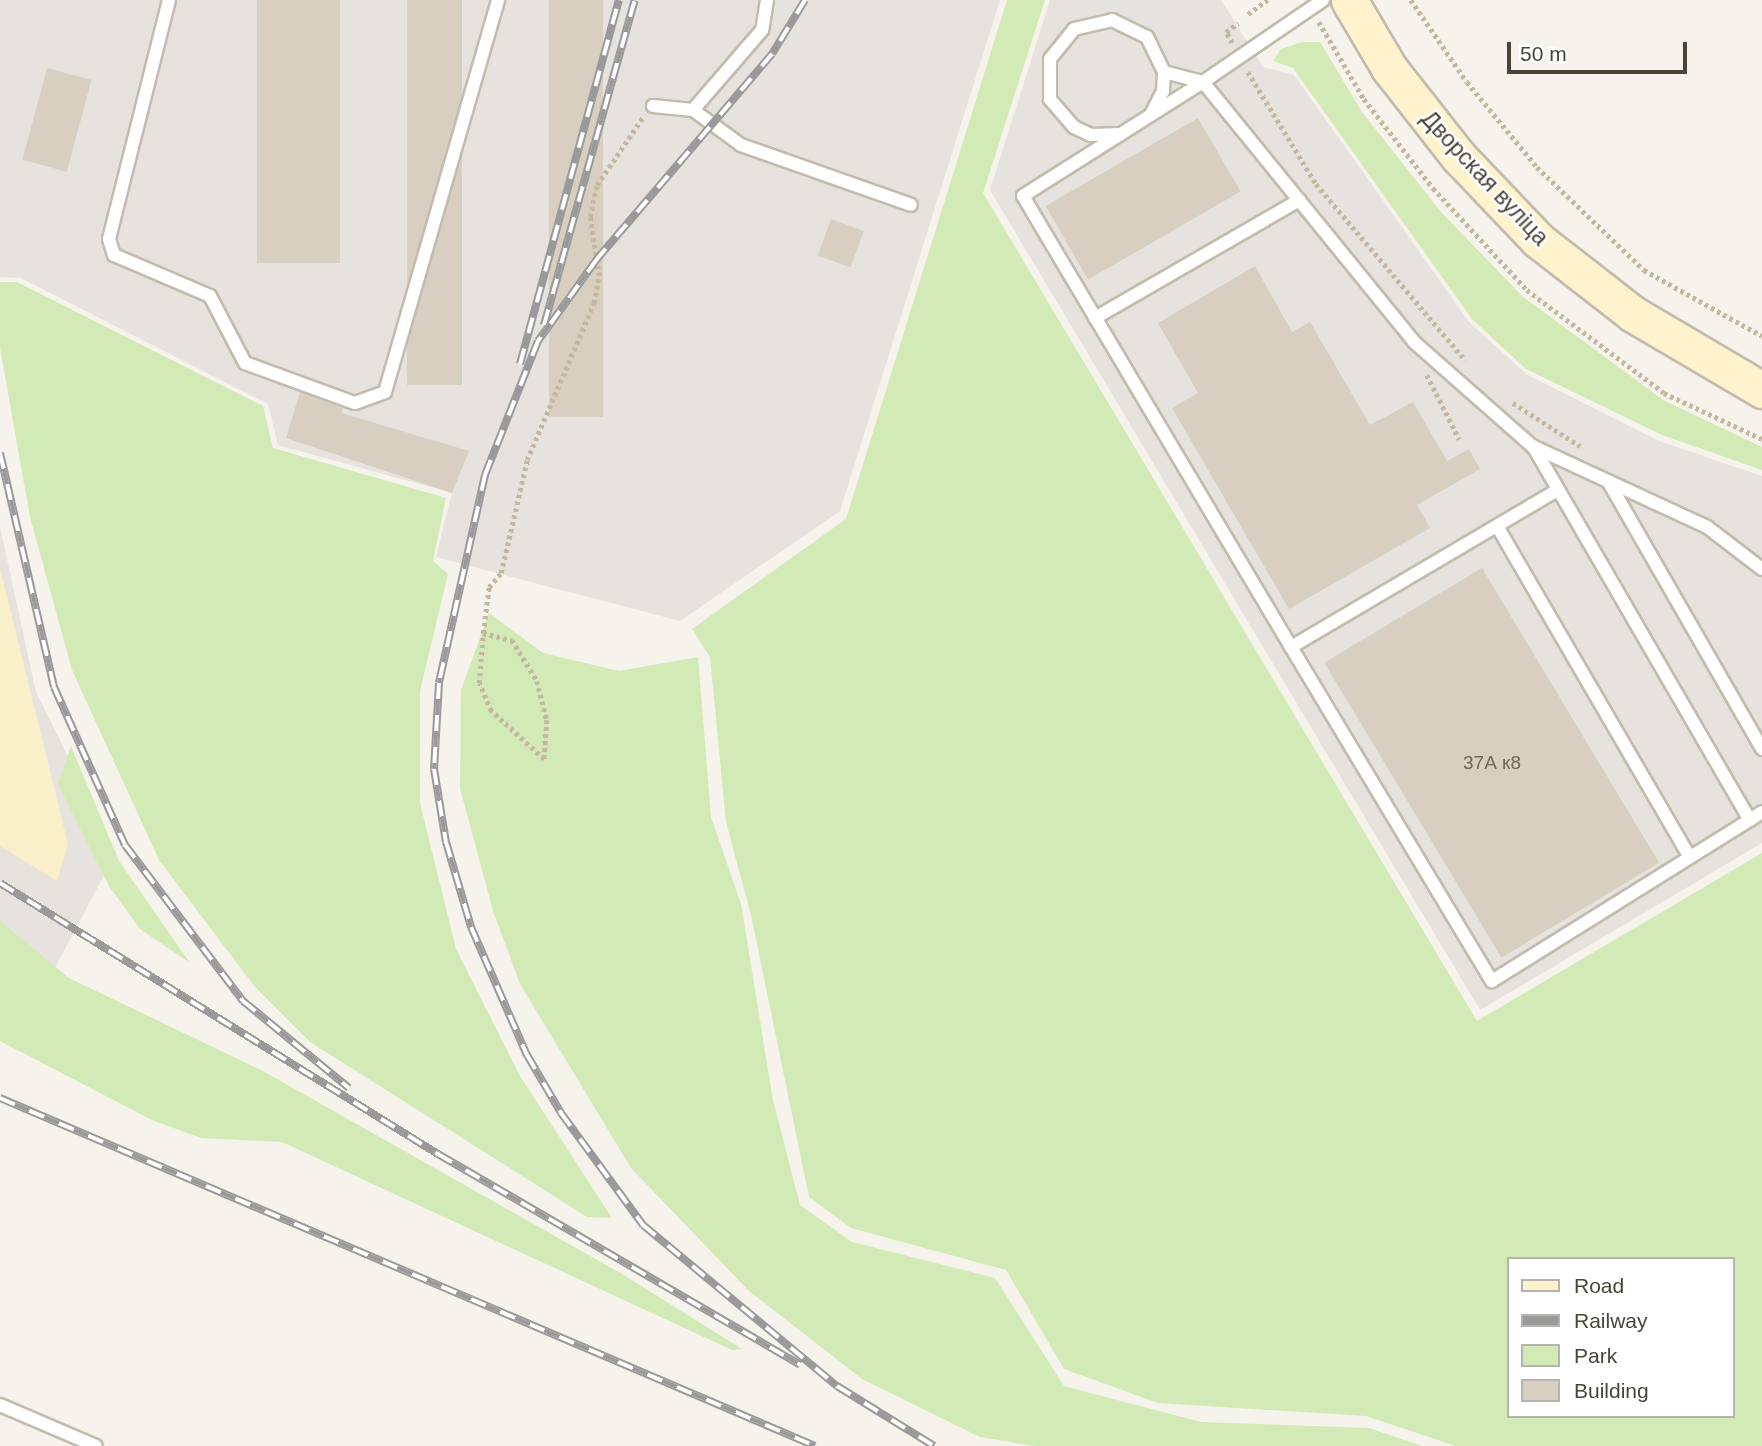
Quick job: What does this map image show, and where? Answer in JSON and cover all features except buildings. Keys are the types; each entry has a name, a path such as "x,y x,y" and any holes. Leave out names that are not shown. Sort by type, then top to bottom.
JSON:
{"street":[{"name":"Дворская вуліца","path":"1349,0 1396,78 1458,156 1538,240 1654,329 1762,390"}],"lane":[{"path":"169,0 109,239 114,255 210,296 245,363 355,403 385,392 498,0"},
{"path":"693,110 762,30 767,0"},
{"path":"1323,0 1144,123 1023,196 1492,981 1762,813"},
{"path":"1128,133 1091,135 1060,115 1047,79 1059,42 1083,25 1112,19 1147,37 1164,72 1163,91 1144,123"},
{"path":"1164,72 1203,82 1414,342 1532,446 1707,527 1762,569"},
{"path":"653,106 693,110 741,145 911,205"},
{"path":"1095,318 1298,200"},
{"path":"1532,446 1749,820"},
{"path":"1608,481 1762,749"},
{"path":"1291,647 1558,490"},
{"path":"1497,526 1690,857"},
{"path":"0,1405 96,1446"}],"path":[{"path":"1248,15 1267,0"},
{"path":"1411,0 1467,82 1537,167 1644,270 1762,336"},
{"path":"1238,23 1226,32 1317,184 1469,365"},
{"path":"483,633 512,640 537,681 547,720 544,759 491,711 480,683 483,633 489,587 501,573 527,460 594,303 599,276 590,216 597,185 653,106"},
{"path":"1504,397 1590,451"}],"shaded area":[{"path":"0,0 1000,0 840,511 680,621 436,557 452,493 278,445 268,404 21,278 0,277"},
{"path":"1050,0 1221,0 1263,67 1294,75 1469,322 1526,374 1659,441 1762,476 1762,843 1480,1010 990,190"},
{"path":"1065,0 1162,0 1154,27"},
{"path":"0,527 36,692 116,853 47,983 0,954"}],"green space":[{"path":"1007,0 1045,0 983,193 1477,1021 1762,853 1762,1446 1456,1446 1366,1416 1158,1403 1064,1369 1006,1270 851,1228 809,1197 751,915 726,822 710,657 692,629 846,519"},
{"path":"1302,42 1320,42 1362,112 1441,212 1522,296 1663,400 1762,447 1762,470 1662,435 1526,369 1472,319 1293,68 1273,61 1281,49"},
{"path":"0,282 17,282 263,406 273,448 446,498 433,561 448,574 420,691 420,803 456,949 520,1076 612,1218 587,1217 310,1042 255,987 159,860 72,670 30,517 0,348"},
{"path":"489,613 543,653 619,671 698,657 711,817 741,904 773,1100 800,1205 852,1242 995,1278 1064,1386 1201,1422 1369,1428 1422,1446 1034,1446 980,1437 862,1379 749,1291 631,1168 520,984 493,911 460,788 461,690"},
{"path":"71,746 119,861 190,963 140,929 109,886 58,784"},
{"path":"0,921 69,978 263,1071 622,1274 742,1349 732,1350 282,1142 201,1138 152,1120 0,1041"}],"sand":[{"path":"0,568 68,844 57,881 0,846"}],"railway":[{"path":"520,364 619,0"},
{"path":"544,325 635,0"},
{"path":"805,0 772,54 597,259 538,341 485,475 439,683 434,769 446,842 471,927 527,1055 561,1113 643,1225 837,1386 934,1446"},
{"path":"0,453 54,687 125,845 243,1001 349,1088"},
{"path":"0,883 438,1154 800,1365"},
{"path":"0,1098 815,1446"}]}
